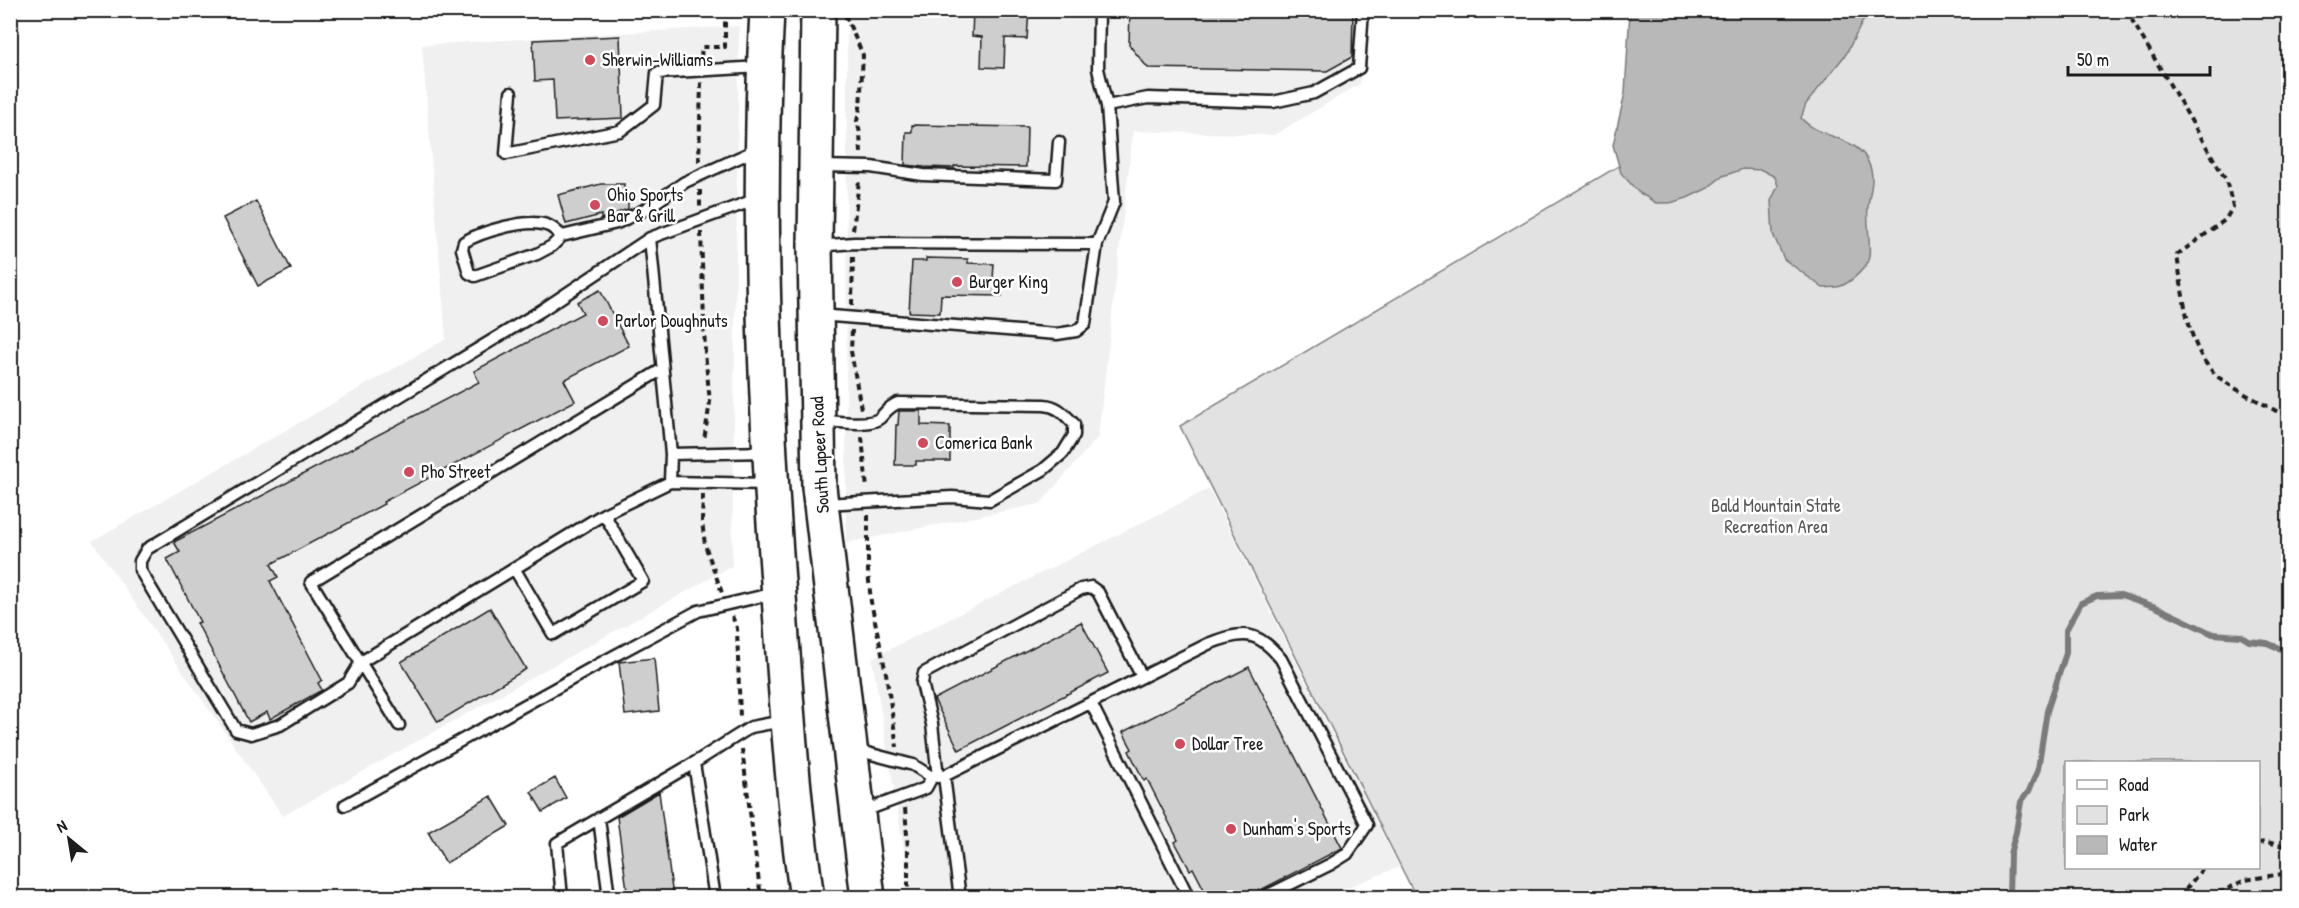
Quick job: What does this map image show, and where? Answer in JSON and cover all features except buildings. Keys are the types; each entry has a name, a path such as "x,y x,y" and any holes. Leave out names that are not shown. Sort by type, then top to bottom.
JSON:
{"main road":[{"path":"767,10 763,196 769,452 788,720 807,897"},
{"name":"South Lapeer Road","path":"818,10 814,246 821,504 868,897"}],"lane":[{"path":"816,315 1056,334 1076,331 1085,324 1096,244 1114,202 1107,106 1098,69 1099,10"},
{"path":"1107,106 1148,98 1274,102 1314,93 1359,68 1363,10"},
{"path":"511,93 506,154 620,131 654,105 657,73 764,67"},
{"path":"816,166 860,166 922,175 1056,180 1059,142"},
{"path":"562,236 548,225 532,222 476,235 464,242 462,249 469,273 475,276 537,254 552,246 562,236 617,223 644,210 685,182 763,147"},
{"path":"763,196 650,238 539,312 147,549 142,553 140,570 236,730 251,734 280,725 348,683 361,662 604,514 670,482 771,484"},
{"path":"650,238 661,370 671,454 670,482"},
{"path":"814,246 854,243 1096,244"},
{"path":"399,725 310,582 661,370"},
{"path":"818,421 868,423 879,418 889,406 898,403 926,402 1054,406 1074,424 1074,435 1063,453 1043,470 990,500 952,497 821,504"},
{"path":"671,454 769,452"},
{"path":"514,568 553,634 643,581 604,514"},
{"path":"960,897 938,777 932,724 922,683 924,673 1081,589 1090,587 1098,592 1142,677"},
{"path":"345,805 698,611 779,592"},
{"path":"858,813 926,788 938,777 1227,637 1248,635 1268,643 1281,659 1367,825 1347,854 1332,864 1262,897"},
{"path":"1091,703 1189,897"},
{"path":"562,897 557,843 751,727 788,720"},
{"path":"850,749 914,765 938,777"},
{"path":"694,762 715,897"},
{"path":"598,819 609,897"}],"path":[{"path":"844,10 844,15 863,55 860,108 857,121 862,150 858,202 853,222 851,351 861,397 865,478 869,501 868,571 871,602 886,673 899,761"},
{"path":"2126,10 2226,180 2233,207 2225,220 2177,255 2185,308 2198,353 2220,378 2278,412 2289,416"},
{"path":"904,796 908,849 908,897"},
{"path":"2260,843 2267,842 2289,847"},
{"path":"2179,897 2201,869"},
{"path":"2209,897 2246,880 2289,873"}],"shaded area":[{"path":"847,11 1362,11 1360,84 1274,135 1133,131 1098,437 1040,504 846,543"},
{"path":"739,26 732,566 283,816 92,541 446,339 422,45"},
{"path":"1209,489 1399,867 1323,897 912,897 872,658"}],"green space":[{"name":"Bald Mountain State Recreation Area","path":"1880,11 2288,11 2288,897 1416,897 1180,426"}],"water":[{"path":"1630,11 1868,11 1846,54 1806,104 1801,118 1816,130 1853,145 1866,158 1871,171 1868,213 1869,257 1865,266 1854,278 1841,286 1823,288 1784,259 1773,234 1771,201 1778,186 1775,177 1762,170 1743,169 1723,176 1706,189 1670,203 1656,203 1638,192 1621,173 1613,145 1625,93"}],"waterway":[{"path":"2009,898 2010,854 2021,802 2029,791 2038,769 2047,711 2066,653 2066,630 2081,603 2097,596 2121,595 2156,607 2213,634 2241,636 2249,641 2267,643 2288,652"}],"place":[{"name":"Sherwin-Williams","path":"590,60"},
{"name":"Ohio Sports Bar & Grill","path":"595,205"},
{"name":"Burger King","path":"957,282"},
{"name":"Parlor Doughnuts","path":"603,321"},
{"name":"Comerica Bank","path":"923,443"},
{"name":"Pho Street","path":"409,472"},
{"name":"Dollar Tree","path":"1180,744"},
{"name":"Dunham's Sports","path":"1231,829"}]}
